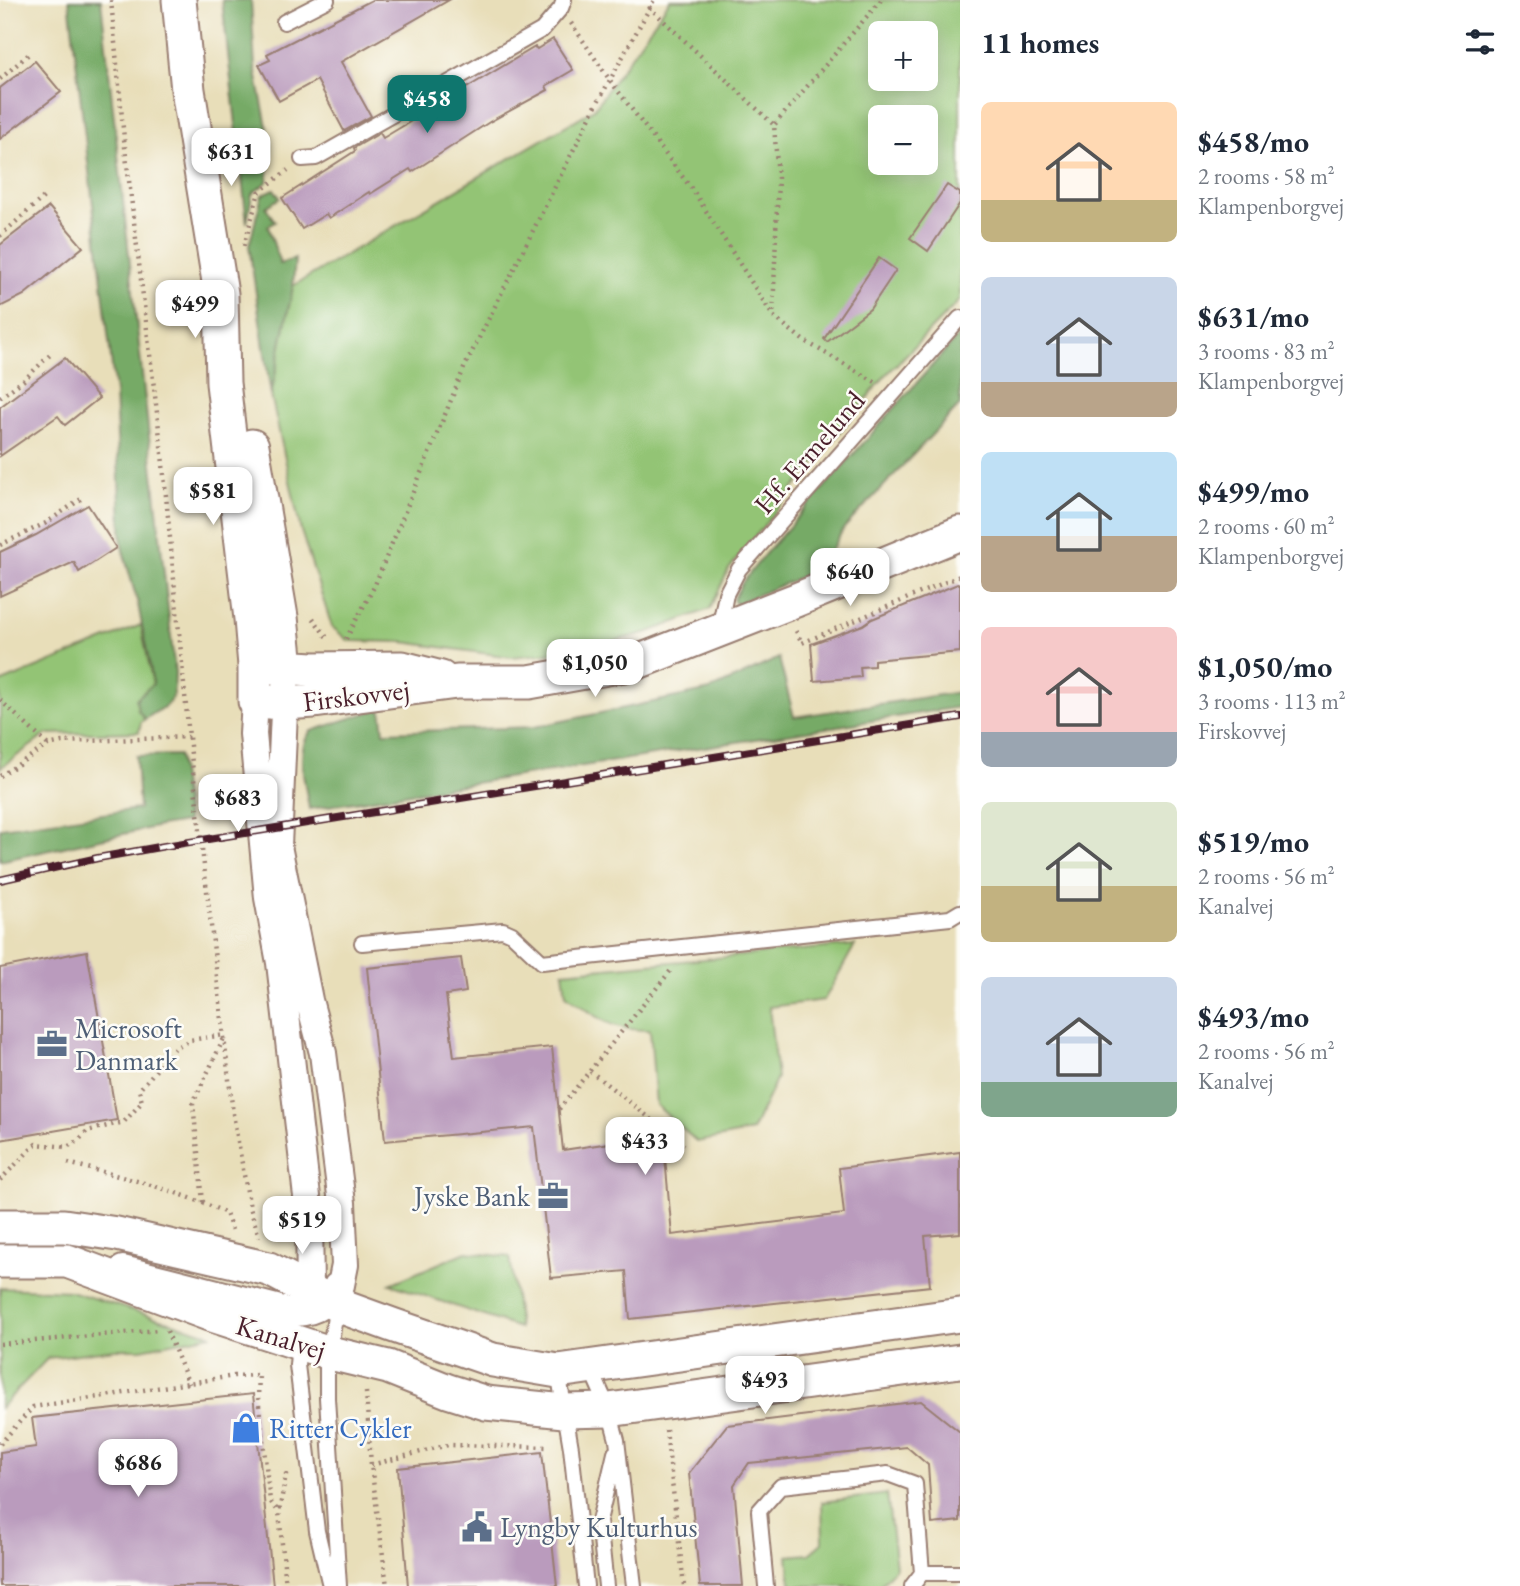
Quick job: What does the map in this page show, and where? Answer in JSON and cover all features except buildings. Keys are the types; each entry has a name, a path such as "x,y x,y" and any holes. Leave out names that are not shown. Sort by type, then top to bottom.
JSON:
{"street":[{"path":"179,0 188,90 221,294 238,341 248,422 281,617 270,666 270,702 279,775 278,846 309,1000 323,1053 342,1203 345,1265 316,1310"},
{"name":"Firskovvej","path":"270,702 393,692 457,682 529,682 635,663 719,632 960,533"},
{"name":"Firskovvej","path":"270,666 402,668 457,682"},
{"path":"270,702 253,734 268,898 280,963 309,1214 316,1310"},
{"name":"Kanalvej","path":"0,1226 64,1226 117,1234 269,1269 316,1310 330,1353 388,1367 486,1403 565,1410 613,1425 663,1404 957,1362"},
{"name":"Kanalvej","path":"0,1261 67,1261 209,1314 316,1310 493,1360 574,1369 960,1315"}],"lane":[{"path":"284,22 327,0"},
{"path":"302,159 316,158 542,30 563,4"},
{"name":"Hf. Ermelund","path":"719,632 726,594 739,569 960,317"},
{"path":"362,943 503,930 512,934 542,962 950,918 960,912"},
{"path":"316,1310 330,1353 327,1398 339,1586"},
{"path":"316,1310 297,1365 317,1531 330,1586"},
{"path":"574,1369 565,1410 586,1586"},
{"path":"574,1369 613,1425 634,1586"},
{"path":"606,1586 599,1521 613,1425"},
{"path":"766,1586 758,1511 781,1486 888,1474 915,1484 922,1573 912,1586"},
{"path":"922,1573 960,1573"}],"path":[{"path":"111,0 124,139 162,454 189,737 225,1035 242,1168 250,1208 269,1269"},
{"path":"344,642 374,587 465,366 609,79 654,0"},
{"path":"774,125 881,0"},
{"path":"563,4 609,79 694,192 773,316 803,340 892,394"},
{"path":"649,7 774,125 778,178 773,316"},
{"path":"0,79 29,54"},
{"path":"245,246 259,192 302,159"},
{"path":"0,236 46,195"},
{"path":"0,397 24,380 53,352"},
{"path":"0,545 46,523 81,499"},
{"path":"782,606 802,643 960,576"},
{"path":"309,609 339,651 364,668"},
{"path":"0,700 48,746"},
{"path":"0,776 48,746 62,741 189,737"},
{"path":"559,1110 690,946"},
{"path":"0,1180 36,1144 67,1147 78,1141 87,1131 124,1122 142,1102 139,1090 176,1048 190,1040 225,1035"},
{"path":"203,1202 193,1103 225,1035"},
{"path":"590,1070 684,1145"},
{"path":"68,1163 203,1202 226,1213 232,1230"},
{"path":"0,1344 166,1329 189,1384"},
{"path":"0,1444 33,1407 234,1376 260,1375 258,1397 270,1501 279,1512"},
{"path":"367,1401 371,1465 387,1586"},
{"path":"663,1404 684,1586"},
{"path":"371,1465 448,1446 571,1448"}],"green space":[{"path":"69,0 101,0 175,673 172,698 145,719 138,710 136,699 153,684 138,604 122,547 115,393"},
{"path":"222,0 251,0 255,67 271,146 267,182 252,194 247,223"},
{"path":"670,0 960,0 960,300 885,376 729,569 710,609 649,632 581,650 511,657 403,642 349,641 332,627 301,531 271,395 293,286 594,109"},
{"path":"274,189 280,198 266,207 275,222 268,226 280,264 295,259 293,286 271,395 249,246 262,195"},
{"path":"960,334 960,405 844,528 820,569 736,604 733,600 742,583 765,554"},
{"path":"141,625 153,684 138,710 145,719 141,722 139,732 47,734 0,768 0,683"},
{"path":"779,658 794,717 960,692 960,707 309,809 302,758 306,739 311,731 381,708 384,732 534,727 710,690"},
{"path":"179,755 187,822 0,861 0,828 139,809 136,756"},
{"path":"855,945 824,1000 769,1007 777,1078 752,1131 697,1142 656,1105 650,1030 614,1025 566,995 563,972"},
{"path":"466,1252 510,1257 519,1328 390,1284"},
{"path":"0,1288 70,1291 212,1335 141,1349 115,1349 48,1358 0,1408"},
{"path":"887,1494 896,1567 880,1586 791,1586 788,1556 809,1554 823,1542 822,1502"}],"railway":[{"path":"0,880 165,846 960,717"}],"place":[{"name":"Microsoft Danmark","path":"52,1044"},
{"name":"Jyske Bank","path":"553,1196"},
{"name":"Ritter Cykler","path":"246,1428"},
{"name":"Lyngby Kulturhus","path":"477,1527"}]}
